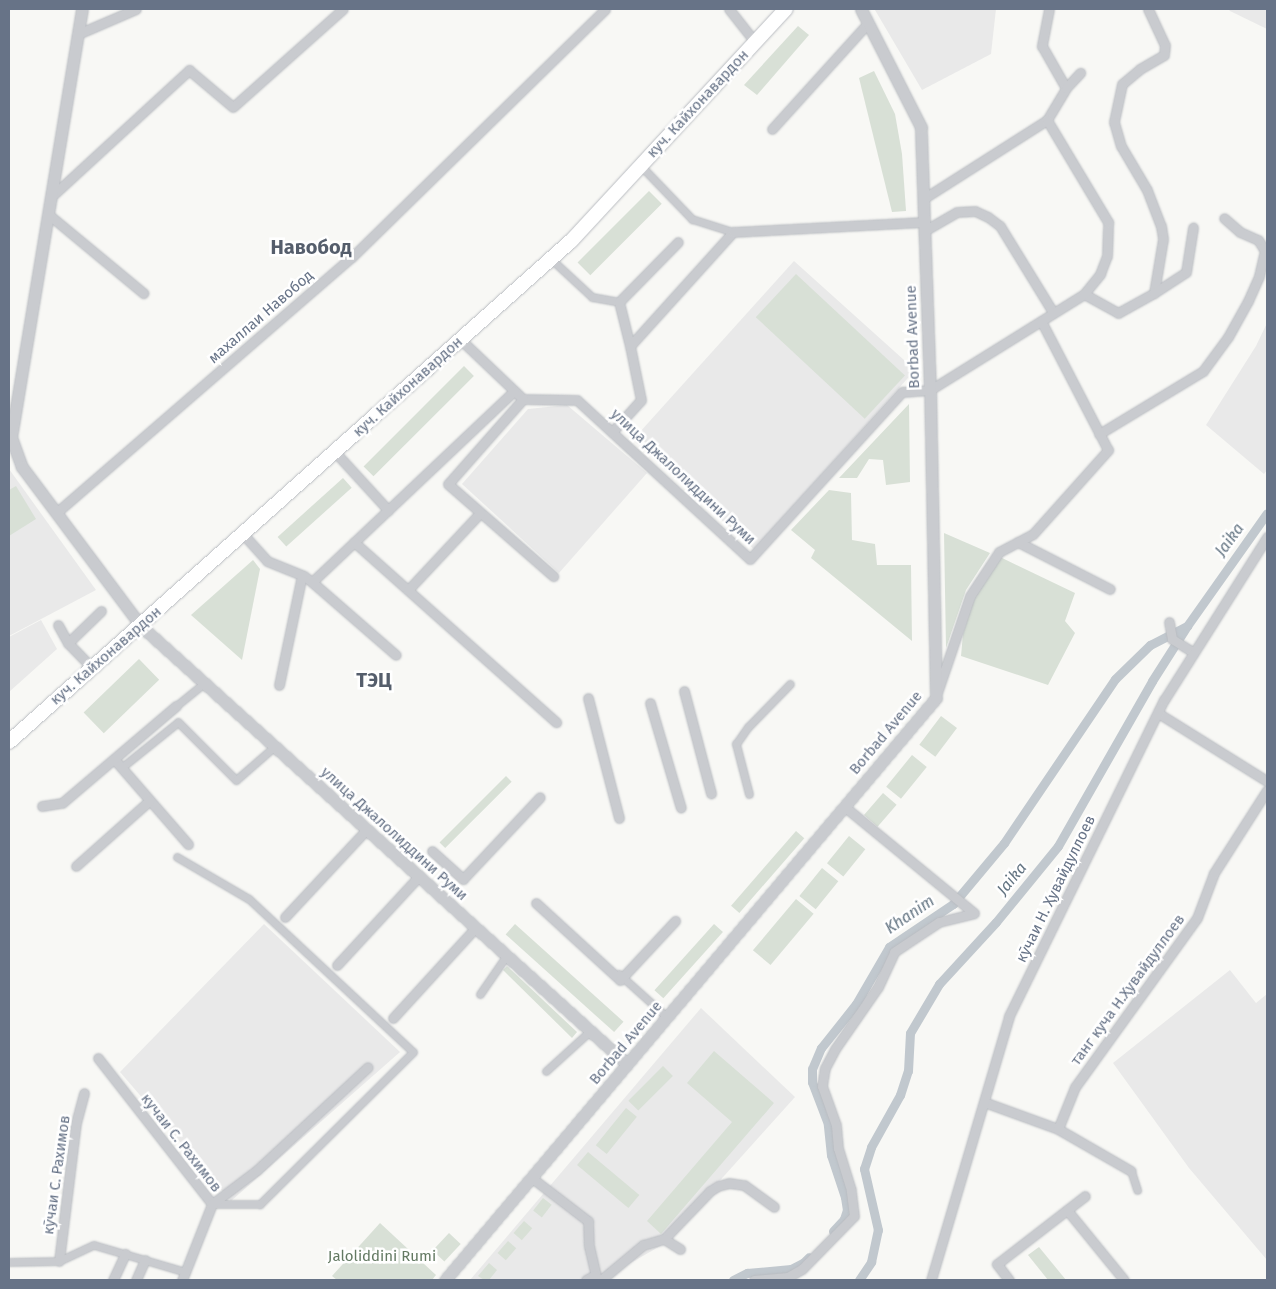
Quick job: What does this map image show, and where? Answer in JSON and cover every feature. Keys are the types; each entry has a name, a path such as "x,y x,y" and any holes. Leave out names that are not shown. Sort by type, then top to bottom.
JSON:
{"main road":[{"name":"куч. Кайхонавардон","path":"9,742 571,241 786,9"}],"street":[{"name":"улица Джалолиддини Руми","path":"82,9 11,438 22,467 141,626 627,1064"},
{"path":"78,34 136,9"},
{"path":"51,197 189,70 233,107 343,9"},
{"name":"махаллаи Навобод","path":"56,513 352,258 605,9"},
{"path":"729,9 755,42"},
{"name":"Borbad Avenue","path":"445,1280 936,698 930,390 921,127 860,9"},
{"path":"1049,9 1042,46 1066,88"},
{"path":"1148,9 1165,45 1164,55 1140,69 1122,84 1114,122 1121,146 1147,190 1161,226 1163,239 1154,293"},
{"path":"772,129 868,23"},
{"path":"923,199 1047,120 1066,88 1080,73"},
{"path":"930,390 1084,294 1100,274 1107,256 1108,222 1047,120"},
{"path":"640,166 692,219 733,232 924,226 957,212 976,211 1000,226 1053,312"},
{"path":"48,214 143,293"},
{"path":"1100,434 1203,370 1228,337 1248,301 1259,276 1265,251 1258,240 1240,232 1224,218"},
{"path":"1084,294 1118,313 1154,293 1186,272 1193,228"},
{"path":"630,346 733,232"},
{"path":"619,302 678,242"},
{"path":"551,259 592,297 619,302"},
{"path":"612,432 641,400 619,302"},
{"path":"936,698 970,596 999,552 1032,534 1108,450 1042,321"},
{"path":"461,340 523,399 448,484 553,576"},
{"name":"улица Джалолиддини Руми","path":"523,399 577,400 750,560 902,392 930,390"},
{"path":"312,582 514,391"},
{"path":"335,452 388,510"},
{"path":"408,590 480,513"},
{"path":"243,534 267,561 302,575 312,582 396,655"},
{"name":"кӯчаи Н. Ҳувайдуллоев","path":"931,1280 1009,1016 1158,712 1267,536"},
{"path":"354,542 556,722"},
{"path":"1018,542 1110,588"},
{"path":"279,684 302,575"},
{"path":"68,643 101,611"},
{"path":"1169,622 1172,640 1194,652"},
{"path":"58,625 68,643 92,668"},
{"path":"42,806 62,803 204,683"},
{"path":"749,794 736,744 748,727 790,684"},
{"path":"684,691 711,793"},
{"path":"588,698 619,818"},
{"path":"650,703 681,808"},
{"path":"1158,712 1267,781"},
{"path":"121,768 178,722 236,780 275,746"},
{"path":"114,760 188,844"},
{"name":"танг куча Н.Ҳувайдуллоев","path":"1058,1129 1075,1088 1197,918 1214,872 1267,790"},
{"path":"432,851 463,878 540,797"},
{"path":"76,866 150,801"},
{"path":"754,1280 788,1276 802,1269 854,1216 852,1190 838,1148 836,1125 822,1086 825,1068 835,1049 878,987 894,952 940,922 974,914 845,806"},
{"path":"285,917 366,829"},
{"path":"177,857 249,899 413,1052 260,1204 212,1204"},
{"path":"337,965 420,876"},
{"path":"539,903 620,980 675,921"},
{"path":"393,1018 476,927"},
{"path":"480,994 507,956"},
{"path":"623,977 667,1017"},
{"path":"546,1071 590,1031"},
{"name":"кучаи С. Рахимов","path":"98,1058 212,1204 184,1276"},
{"path":"212,1204 257,1170 313,1121 368,1067"},
{"name":"кӯчаи С. Рахимов","path":"59,1261 76,1122 84,1093"},
{"path":"984,1102 1058,1129 1131,1171 1137,1190"},
{"path":"532,1178 588,1220 589,1246 598,1278"},
{"path":"586,1280 598,1278 642,1244 664,1239 710,1191 718,1186 729,1183 744,1186 774,1207"},
{"path":"1009,1280 997,1264 1085,1196"},
{"path":"1067,1210 1124,1280"},
{"path":"664,1239 680,1249"},
{"path":"9,1262 59,1261 94,1245 145,1260 184,1276"},
{"path":"113,1280 125,1254"},
{"path":"136,1280 145,1260"}],"shaded area":[{"path":"996,9 991,54 922,90 875,10"},
{"path":"1228,9 1267,9 1267,29 1230,11"},
{"path":"794,261 915,370 754,549 633,440"},
{"path":"1267,323 1267,470 1264,474 1206,425 1256,346"},
{"path":"567,405 647,473 559,573 462,484 528,409"},
{"path":"9,469 96,590 9,636"},
{"path":"41,620 57,649 9,692 9,637"},
{"path":"264,924 400,1052 231,1201 120,1072"},
{"path":"1230,970 1256,1003 1267,994 1267,1260 1189,1168 1113,1063"},
{"path":"701,1008 795,1097 662,1245 601,1280 470,1280"}],"green space":[{"path":"798,26 809,35 757,95 744,85"},
{"path":"874,71 895,114 902,154 906,211 892,212 859,78"},
{"path":"649,191 662,204 590,275 578,262"},
{"path":"796,274 905,376 865,419 756,317"},
{"path":"464,366 474,376 373,476 364,466"},
{"path":"909,404 910,482 886,485 883,460 869,459 857,478 839,478"},
{"path":"343,478 352,488 286,547 278,537"},
{"path":"16,486 36,519 9,536 9,490"},
{"path":"829,490 851,493 852,540 875,544 877,565 911,565 912,641 811,558 815,550 791,530"},
{"path":"944,533 990,553 966,590 946,648"},
{"path":"1000,557 1075,593 1065,621 1075,633 1048,685 961,656 963,634 973,600"},
{"path":"253,560 260,569 242,660 191,615"},
{"path":"139,659 159,680 104,733 84,712"},
{"path":"941,716 957,728 935,757 919,745"},
{"path":"912,755 927,767 901,799 886,787"},
{"path":"506,776 512,782 445,848 440,842"},
{"path":"883,793 897,805 878,827 864,815"},
{"path":"796,831 804,838 739,913 731,906"},
{"path":"849,836 865,849 843,876 827,863"},
{"path":"822,868 838,881 816,909 799,896"},
{"path":"796,899 814,914 771,965 753,950"},
{"path":"515,924 623,1022 614,1032 506,934"},
{"path":"714,924 723,932 663,998 654,990"},
{"path":"507,966 577,1032 572,1038 503,970"},
{"path":"714,1051 774,1103 661,1234 647,1221 732,1122 687,1083"},
{"path":"663,1066 673,1076 638,1111 628,1101"},
{"path":"626,1108 637,1117 607,1154 596,1145"},
{"path":"588,1152 639,1195 628,1208 577,1165"},
{"path":"543,1198 552,1205 542,1217 533,1211"},
{"path":"524,1221 532,1228 522,1240 514,1233"},
{"name":"Jaloliddini Rumi","path":"380,1223 436,1275 432,1280 337,1280 332,1276"},
{"path":"449,1233 461,1244 444,1261 433,1251"},
{"path":"508,1241 516,1248 506,1260 498,1253"},
{"path":"1039,1247 1066,1280 1048,1280 1028,1255"},
{"path":"489,1263 497,1270 489,1280 484,1280 478,1276"}],"waterway":[{"name":"Jaika","path":"859,1280 871,1262 878,1230 864,1169 871,1147 900,1095 908,1071 910,1033 939,984 996,922 1058,846 1152,681 1187,626 1267,513"},
{"name":"Khanim","path":"833,1231 844,1219 847,1210 845,1197 831,1155 828,1124 812,1082 812,1069 821,1048 856,1004 889,947 953,904 1004,843 1115,679 1150,645 1187,626"},
{"name":"Khanim","path":"733,1280 747,1273 791,1269 803,1263 809,1257"}],"district":[{"name":"Навобод","path":"311,247"},
{"name":"ТЭЦ","path":"374,680"}]}
